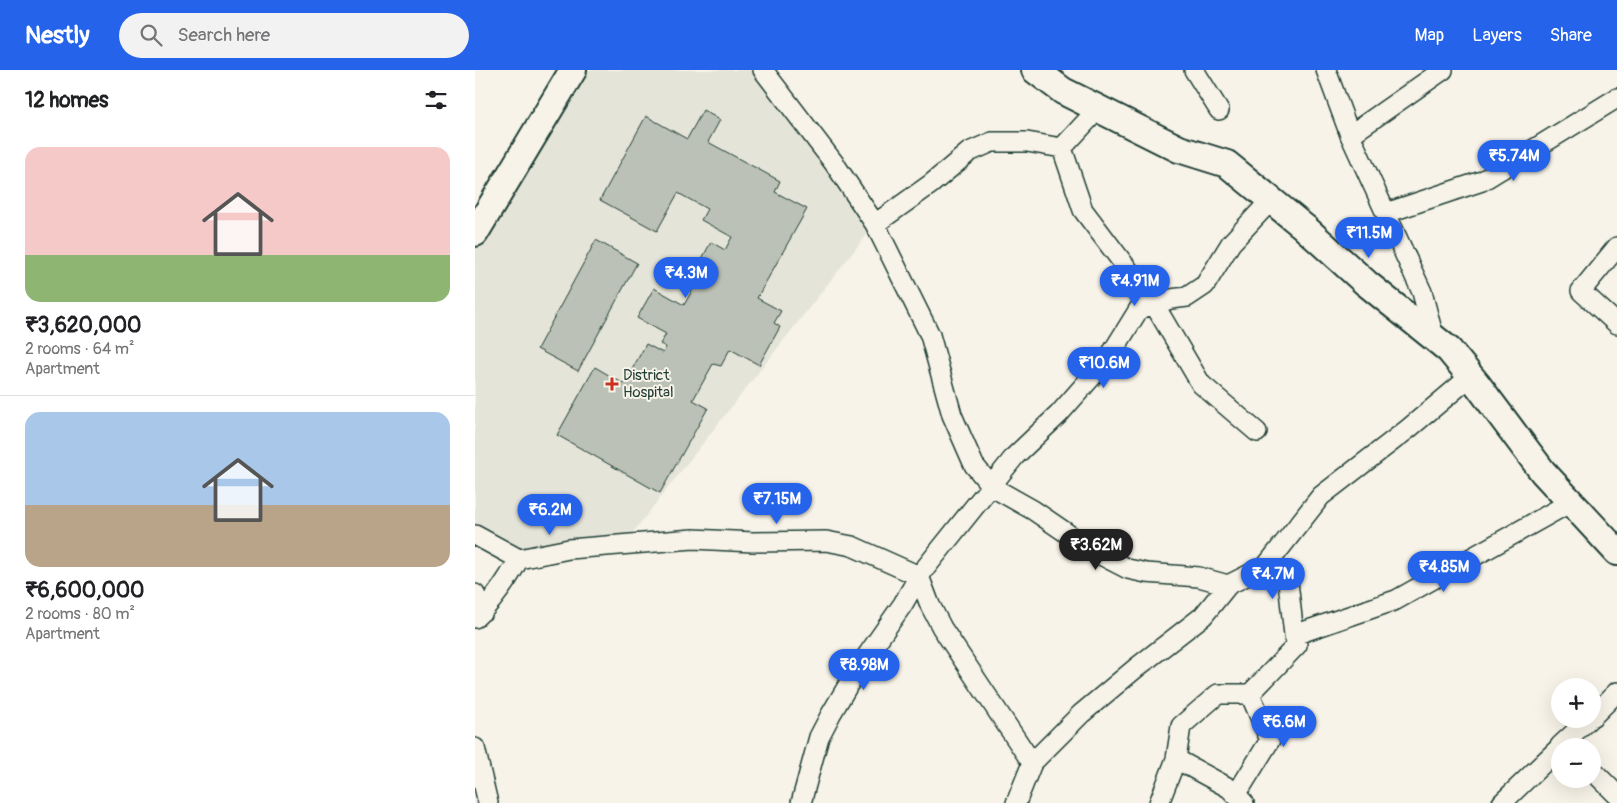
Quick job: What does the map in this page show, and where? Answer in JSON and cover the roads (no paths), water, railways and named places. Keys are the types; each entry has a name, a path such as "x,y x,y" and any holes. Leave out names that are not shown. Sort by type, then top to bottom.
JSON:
{"street":[{"path":"475,233 573,70"},
{"path":"763,70 834,163 875,224 929,335 952,414 974,465 992,486 1033,510 1093,550 1127,569 1154,574 1199,577 1228,585"},
{"path":"1035,70 1063,91 1179,149 1227,164 1304,227 1366,284 1449,350 1471,376 1543,472 1617,552"},
{"path":"1194,70 1219,110"},
{"path":"1326,70 1350,135 1423,292 1434,338"},
{"path":"1350,135 1443,70"},
{"path":"1386,213 1482,181 1617,98"},
{"path":"1062,148 1097,108"},
{"path":"875,224 931,184 969,152 992,142 1027,142 1062,148"},
{"path":"1062,148 1083,210 1154,304 1201,384 1257,432"},
{"path":"801,803 819,737 857,670 903,604 919,576 1015,456 1059,414 1111,356 1139,309 1187,297 1205,285 1231,243 1271,200"},
{"path":"1617,247 1581,291 1617,324"},
{"path":"1263,570 1321,496 1408,430 1471,376"},
{"path":"1294,636 1395,600 1571,502"},
{"path":"475,535 519,559 569,550 693,539 753,542 826,541 852,546 919,576 929,605 942,628 1032,763"},
{"path":"479,614 505,584 519,559"},
{"path":"1016,803 1032,763 1081,714 1135,668 1203,616 1228,585 1252,573 1263,570 1279,574 1288,582 1294,636 1297,645 1251,694 1218,694 1181,726 1176,759 1159,803"},
{"path":"475,594 479,614"},
{"path":"1601,708 1617,692"},
{"path":"1176,759 1229,788 1240,799 1270,740 1251,694"},
{"path":"1571,738 1580,728"},
{"path":"475,748 488,803"},
{"path":"1503,803 1551,757"},
{"path":"1601,779 1617,795"}],"place":[{"name":"District Hospital","path":"612,384"}]}
